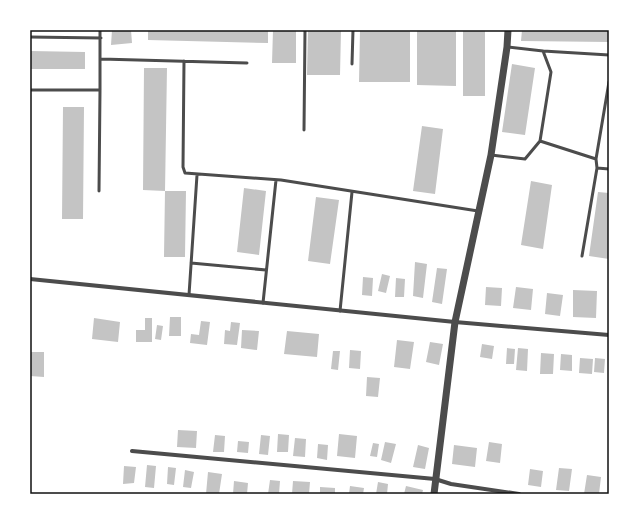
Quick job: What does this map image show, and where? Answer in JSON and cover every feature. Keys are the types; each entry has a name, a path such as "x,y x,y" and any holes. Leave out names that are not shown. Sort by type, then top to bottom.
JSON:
{"street":[{"path":"434,494 455,322 491,155 507,47 508,30"},
{"path":"30,280 455,322 609,335"},
{"path":"132,451 435,479 451,484 519,494"}],"lane":[{"path":"99,192 100,30"},
{"path":"304,130 305,30"},
{"path":"352,64 353,30"},
{"path":"30,38 100,38"},
{"path":"507,47 609,55"},
{"path":"491,155 525,159 540,141 551,72 543,51"},
{"path":"101,59 247,63"},
{"path":"184,61 183,167 185,173 276,180 478,212"},
{"path":"582,256 597,168 596,159 609,82"},
{"path":"30,90 100,90"},
{"path":"540,141 596,159"},
{"path":"597,168 609,169"},
{"path":"189,296 197,175"},
{"path":"263,303 276,180"},
{"path":"340,311 352,192"},
{"path":"191,263 266,270"}],"building":[{"path":"112,30 131,30 132,43 111,45"},
{"path":"148,30 268,30 268,43 148,40"},
{"path":"273,30 296,30 296,63 272,63"},
{"path":"308,30 341,30 340,75 307,75"},
{"path":"360,30 410,30 410,82 359,82"},
{"path":"417,30 456,30 456,86 417,85"},
{"path":"463,30 485,30 485,96 463,96"},
{"path":"522,30 609,30 609,42 521,41"},
{"path":"30,51 85,52 85,69 30,69"},
{"path":"512,64 535,68 525,135 502,132"},
{"path":"144,68 167,68 165,191 143,190"},
{"path":"63,107 84,107 83,219 62,219"},
{"path":"422,126 443,129 435,194 413,191"},
{"path":"531,181 552,185 543,249 521,245"},
{"path":"244,188 266,191 259,255 237,252"},
{"path":"165,191 186,191 185,257 164,257"},
{"path":"598,192 609,193 609,259 589,256"},
{"path":"316,197 339,200 330,264 308,261"},
{"path":"415,262 427,264 423,298 413,296"},
{"path":"437,268 447,269 442,304 432,302"},
{"path":"382,274 390,276 386,293 378,291"},
{"path":"363,277 373,278 372,296 362,295"},
{"path":"396,278 405,279 404,297 395,297"},
{"path":"486,287 502,288 501,306 485,305"},
{"path":"516,287 533,289 531,310 513,308"},
{"path":"573,290 597,291 596,318 573,317"},
{"path":"547,293 563,295 560,316 545,314"},
{"path":"170,317 181,317 181,336 169,336"},
{"path":"94,318 120,322 118,342 92,339"},
{"path":"145,318 152,318 152,342 136,342 136,330 145,330"},
{"path":"201,321 210,322 207,345 190,343 191,334 199,335"},
{"path":"231,322 240,323 237,345 224,344 225,330 230,331"},
{"path":"157,325 163,326 161,340 155,339"},
{"path":"242,330 259,331 257,350 241,348"},
{"path":"287,331 319,334 317,357 284,354"},
{"path":"397,340 414,342 410,369 394,367"},
{"path":"430,342 443,344 439,365 426,362"},
{"path":"482,344 494,346 492,359 480,357"},
{"path":"507,348 515,349 514,364 506,364"},
{"path":"518,348 528,349 527,371 516,370"},
{"path":"350,350 361,351 360,369 349,368"},
{"path":"333,351 340,351 338,370 331,369"},
{"path":"30,352 44,352 44,377 30,376"},
{"path":"541,353 554,354 553,374 540,374"},
{"path":"561,354 572,355 572,371 560,370"},
{"path":"580,358 593,359 592,374 579,373"},
{"path":"595,358 605,359 604,373 594,372"},
{"path":"367,377 380,378 378,397 366,396"},
{"path":"178,430 197,431 196,448 177,447"},
{"path":"278,434 289,435 288,452 277,452"},
{"path":"339,434 357,436 355,458 337,456"},
{"path":"215,435 225,436 224,452 213,452"},
{"path":"261,435 270,436 268,455 259,454"},
{"path":"295,438 306,439 305,457 293,456"},
{"path":"238,441 249,442 248,453 237,452"},
{"path":"385,442 396,444 391,463 381,460"},
{"path":"489,442 502,444 500,463 486,461"},
{"path":"373,443 379,444 377,457 370,456"},
{"path":"318,444 328,445 327,460 317,458"},
{"path":"418,445 429,448 425,469 413,467"},
{"path":"454,445 477,448 475,467 452,464"},
{"path":"147,465 156,466 154,488 145,487"},
{"path":"124,466 136,467 134,483 123,484"},
{"path":"168,467 176,468 174,485 167,484"},
{"path":"559,468 572,469 569,491 556,490"},
{"path":"530,469 543,471 541,487 528,485"},
{"path":"185,470 194,472 191,488 183,487"},
{"path":"208,472 222,474 219,494 206,494"},
{"path":"587,475 601,477 599,494 584,494"},
{"path":"270,480 280,481 279,494 268,494"},
{"path":"234,481 248,483 247,494 233,494"},
{"path":"293,481 310,482 309,494 292,494"},
{"path":"378,482 388,484 387,494 376,494"},
{"path":"350,486 364,488 363,494 349,494"},
{"path":"406,486 423,490 422,494 404,494"},
{"path":"320,487 335,488 335,494 320,494"}]}
